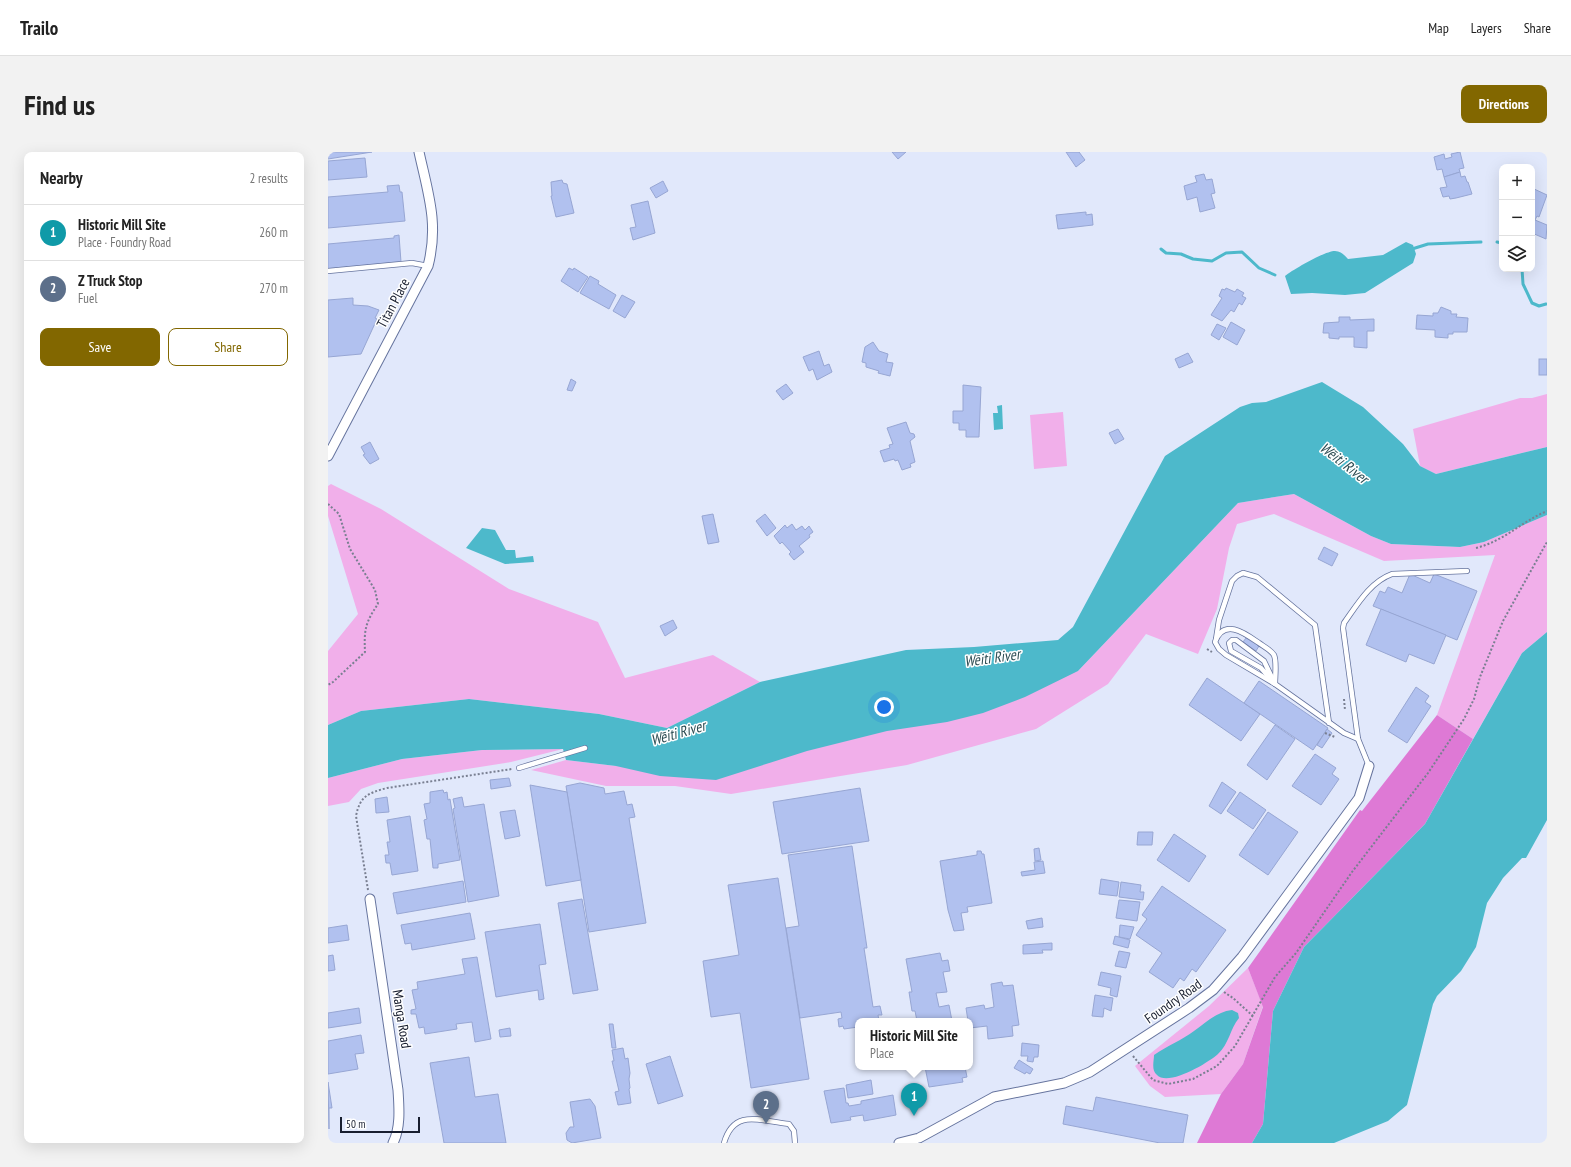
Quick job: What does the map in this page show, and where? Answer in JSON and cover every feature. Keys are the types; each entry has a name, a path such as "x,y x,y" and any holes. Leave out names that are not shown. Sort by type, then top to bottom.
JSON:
{"street":[{"name":"Titan Place","path":"328,456 428,266 433,247 434,227 419,152"},
{"name":"Foundry Road","path":"899,1143 919,1138 994,1097 1064,1083 1097,1068 1189,1008 1213,990 1242,957 1360,798 1369,766"},
{"name":"Manga Road","path":"370,899 398,1090 399,1111 397,1128 392,1143"}],"lane":[{"path":"328,271 412,263 428,266"},
{"path":"1369,766 1358,740 1343,628 1344,623 1373,585 1384,577 1392,574 1467,571"},
{"path":"1329,723 1315,624 1257,577 1244,573 1237,576 1232,581 1219,620 1215,640 1219,649 1226,655 1275,684 1329,723 1358,740"},
{"path":"1215,640 1221,633 1228,630 1235,629 1243,631 1273,654 1275,684"},
{"path":"1236,640 1264,661 1275,684 1261,668 1231,651 1229,646 1231,641 1236,640"},
{"path":"520,768 585,748"},
{"path":"724,1143 727,1132 732,1125 743,1119 789,1124 794,1131 795,1143"}],"path":[{"path":"328,504 339,514 350,549 375,590 378,604 370,615 364,632 365,652 328,685"},
{"path":"1476,548 1500,540 1533,517 1547,511"},
{"path":"1127,1049 1153,1080 1168,1084 1193,1079 1217,1066 1235,1046 1275,977 1296,953 1352,872 1428,773 1464,719 1474,699 1480,677 1503,621 1547,542"},
{"path":"1325,733 1335,737"},
{"path":"370,899 356,816 359,805 369,793 387,788 520,768"},
{"path":"1213,990 1220,990 1233,998 1252,1016"}],"shaded area":[{"path":"1547,394 1547,447 1436,474 1420,466 1413,429 1520,398 1532,398"},
{"path":"1063,412 1067,466 1034,469 1030,415"},
{"path":"331,484 381,509 509,589 598,622 625,678 713,655 760,682 667,728 599,714 469,699 361,711 328,725 328,651 358,614 328,516 328,486"},
{"path":"1294,494 1371,536 1391,544 1460,547 1484,542 1547,515 1547,632 1522,653 1473,739 1437,715 1495,555 1384,561 1274,514 1237,524 1229,548 1217,609 1198,654 1146,634 1108,684 1036,729 907,765 731,794 675,786 606,786 531,770 566,760 616,766 1078,671 1238,503"},
{"path":"1437,715 1473,739 1425,824 1304,947 1273,1011 1263,1124 1252,1143 1197,1143 1221,1094 1243,1064 1263,1007 1248,968 1360,810 1362,811"},
{"path":"563,749 511,762 378,783 361,789 349,802 328,806 328,778 402,759 482,750"},
{"path":"1248,968 1263,1006 1243,1064 1221,1094 1165,1097 1150,1086 1135,1066 1209,1006"}],"water":[{"path":"1406,242 1413,245 1416,254 1413,263 1365,293 1345,295 1312,293 1291,294 1285,276 1317,257 1335,251 1341,252 1348,259 1383,255"},
{"name":"Wēiti River","path":"1322,382 1363,407 1403,444 1420,466 1436,474 1547,447 1547,515 1484,542 1460,547 1391,544 1371,536 1294,494 1238,503 1078,671 1025,697 983,713 947,722 887,731 807,751 716,780 660,776 616,766 566,760 563,749 482,750 402,759 328,778 328,725 361,711 469,699 599,714 667,728 760,682 906,650 974,647 1058,640 1073,627 1165,456 1240,407 1252,403 1266,402"},
{"path":"1002,405 1003,429 994,430 993,413 998,413 997,406"},
{"path":"482,528 495,530 506,550 515,550 516,558 533,556 534,562 505,564 466,548"},
{"path":"1547,632 1547,820 1526,858 1522,858 1503,878 1487,903 1476,947 1461,971 1437,996 1433,1004 1407,1105 1388,1121 1334,1143 1252,1143 1263,1124 1273,1011 1304,947 1425,824 1522,653"},
{"path":"1232,1010 1238,1013 1239,1018 1233,1027 1225,1046 1218,1054 1197,1068 1178,1076 1162,1078 1155,1073 1153,1068 1154,1055 1189,1034 1216,1015"}],"building":[{"path":"328,152 372,152 328,159"},
{"path":"892,152 906,152 898,159"},
{"path":"1066,152 1079,152 1085,160 1076,167"},
{"path":"1460,152 1464,168 1459,169 1460,172 1444,177 1442,169 1437,170 1434,157 1444,154 1445,159 1452,157 1451,154"},
{"path":"365,158 367,177 328,180 328,161"},
{"path":"1460,172 1461,177 1465,176 1472,194 1450,199 1449,196 1443,197 1440,188 1447,187 1444,177"},
{"path":"1204,174 1206,180 1212,179 1215,193 1211,194 1215,208 1200,212 1197,197 1187,200 1184,186 1197,182 1195,176"},
{"path":"562,180 563,183 567,184 574,213 556,217 551,196 551,182"},
{"path":"663,181 668,191 656,198 650,188"},
{"path":"399,185 400,192 402,192 405,221 328,228 328,197 388,192 387,186"},
{"path":"1535,189 1547,195 1539,217 1537,216 1535,220"},
{"path":"648,201 655,233 633,240 630,228 636,227 631,205"},
{"path":"1086,212 1086,215 1092,214 1093,225 1058,229 1056,215"},
{"path":"1535,220 1547,225 1546,239 1535,234"},
{"path":"399,235 401,262 328,269 328,244 394,238 394,236"},
{"path":"569,268 573,270 574,268 588,277 578,292 561,281"},
{"path":"590,276 599,281 598,284 616,295 609,309 580,293"},
{"path":"1226,288 1235,292 1237,289 1244,293 1242,296 1246,298 1242,305 1239,303 1234,312 1231,310 1222,321 1211,315 1222,298 1219,296 1222,289 1225,290"},
{"path":"622,295 635,302 625,318 613,311"},
{"path":"353,298 353,305 368,306 379,310 375,318 377,319 361,354 328,357 328,300"},
{"path":"1441,307 1451,311 1451,314 1457,314 1456,317 1468,318 1467,332 1453,332 1453,334 1448,334 1448,338 1435,337 1435,330 1416,329 1417,315 1433,316 1433,313 1438,313"},
{"path":"1339,317 1350,317 1350,320 1374,319 1374,331 1367,331 1367,348 1354,347 1354,337 1339,337 1339,339 1329,338 1329,333 1323,333 1324,323 1339,322"},
{"path":"1231,322 1245,330 1237,345 1223,337"},
{"path":"1217,324 1226,328 1219,340 1211,335"},
{"path":"873,342 879,351 888,354 886,362 893,363 890,376 878,373 879,371 866,367 866,363 862,362 865,347"},
{"path":"819,351 824,366 829,364 832,372 817,380 813,369 809,371 803,357"},
{"path":"1188,353 1193,362 1179,368 1175,359"},
{"path":"1539,359 1547,359 1547,375 1539,375"},
{"path":"571,379 576,382 572,391 567,390"},
{"path":"786,384 793,393 783,400 776,391"},
{"path":"963,385 981,387 979,437 966,437 966,430 959,430 959,423 953,423 953,411 963,411"},
{"path":"906,422 910,433 914,434 915,437 910,441 915,462 910,464 911,467 902,470 898,460 895,461 894,459 884,462 880,451 890,448 889,445 893,444 887,428"},
{"path":"1118,429 1124,439 1115,444 1109,433"},
{"path":"370,442 379,459 370,464 363,455 365,454 361,447"},
{"path":"713,514 719,542 708,544 702,516"},
{"path":"765,514 776,528 767,536 756,521"},
{"path":"792,524 796,530 802,526 805,530 809,526 813,532 809,535 810,537 799,546 804,552 794,560 789,554 791,552 782,542 780,544 774,536 785,525 787,528"},
{"path":"1324,547 1338,554 1332,566 1318,559"},
{"path":"1410,574 1430,583 1434,574 1477,591 1457,640 1373,606 1380,591 1385,593 1388,587 1402,593"},
{"path":"1381,609 1446,635 1434,664 1409,654 1406,662 1366,645"},
{"path":"673,620 677,628 665,636 660,626"},
{"path":"1246,638 1259,646 1256,651 1243,642"},
{"path":"1207,678 1260,714 1241,741 1189,705"},
{"path":"1259,681 1328,728 1313,750 1244,703"},
{"path":"1416,687 1429,696 1425,702 1431,706 1407,743 1388,731"},
{"path":"1275,725 1295,739 1267,780 1247,765"},
{"path":"1327,729 1332,733 1322,748 1317,745"},
{"path":"1315,754 1336,768 1332,774 1339,779 1321,805 1292,786"},
{"path":"509,778 511,786 491,789 490,780"},
{"path":"1222,782 1236,792 1221,814 1209,806"},
{"path":"580,783 604,788 605,794 624,791 627,805 632,804 635,817 629,818 646,923 589,932 566,786"},
{"path":"530,785 567,792 581,880 546,886"},
{"path":"860,788 869,841 782,854 773,802"},
{"path":"443,790 444,793 447,792 448,800 450,799 460,860 438,864 438,868 433,868 430,839 427,839 424,820 427,819 424,804 430,803 430,792"},
{"path":"1240,792 1266,810 1253,829 1227,811"},
{"path":"387,797 389,812 376,813 375,799"},
{"path":"462,797 464,807 484,804 499,896 468,902 453,809 455,808 453,799"},
{"path":"515,810 520,836 505,839 500,812"},
{"path":"1268,812 1298,832 1268,875 1239,855"},
{"path":"410,816 418,871 392,875 390,863 386,863 385,855 389,855 387,842 390,842 387,820"},
{"path":"1138,832 1153,832 1152,845 1137,845"},
{"path":"1174,834 1206,856 1189,882 1157,860"},
{"path":"852,846 867,948 864,948 873,1007 880,1006 882,1015 878,1015 878,1018 855,1018 855,1027 844,1029 843,1026 839,1027 838,1019 842,1018 841,1012 800,1018 786,928 799,926 788,855"},
{"path":"1039,848 1041,860 1035,861 1034,849"},
{"path":"977,851 981,851 982,854 984,854 992,903 967,907 968,912 961,913 964,930 954,931 948,910 940,861 977,855"},
{"path":"1043,861 1045,873 1022,876 1021,872 1035,870 1034,862"},
{"path":"778,878 809,1079 751,1088 740,1013 711,1017 703,961 739,955 728,885"},
{"path":"1101,879 1119,882 1117,896 1099,894"},
{"path":"463,881 466,902 397,914 393,893"},
{"path":"1121,882 1141,885 1140,892 1144,892 1143,900 1119,897"},
{"path":"1162,886 1226,930 1196,972 1192,969 1184,981 1180,978 1173,988 1149,972 1162,953 1136,935 1147,919 1142,915"},
{"path":"582,899 598,990 573,994 558,903"},
{"path":"1119,900 1140,902 1137,921 1116,918"},
{"path":"470,913 475,939 412,950 411,943 405,944 401,925"},
{"path":"1042,918 1043,927 1028,929 1026,921"},
{"path":"540,924 546,964 539,965 544,999 539,1000 538,990 496,997 485,932"},
{"path":"347,925 349,940 328,943 328,928"},
{"path":"1120,925 1134,927 1130,939 1119,937"},
{"path":"1115,936 1130,940 1128,948 1113,944"},
{"path":"1052,943 1052,950 1042,950 1043,953 1023,954 1023,945"},
{"path":"1119,951 1130,953 1126,968 1115,966"},
{"path":"940,953 942,961 948,960 950,971 943,972 947,992 936,993 939,1007 949,1005 951,1018 916,1018 915,1011 912,1011 909,992 912,992 906,959"},
{"path":"333,955 335,970 328,971 328,956"},
{"path":"477,957 491,1039 475,1042 472,1022 456,1024 457,1029 425,1034 424,1027 419,1028 416,1014 411,1014 411,1010 416,1009 412,990 418,989 417,982 465,974 462,959"},
{"path":"1101,972 1121,976 1117,997 1110,995 1111,988 1098,985"},
{"path":"1002,982 1003,986 1013,985 1019,1025 1012,1026 1013,1036 988,1039 987,1026 973,1028 973,1018 968,1018 966,1008 984,1005 985,1009 994,1007 991,984"},
{"path":"1095,995 1113,998 1111,1011 1104,1008 1103,1017 1092,1016"},
{"path":"359,1008 361,1023 328,1028 328,1013"},
{"path":"609,1024 613,1024 616,1048 612,1048"},
{"path":"510,1028 511,1036 500,1037 499,1030"},
{"path":"361,1035 364,1053 355,1054 358,1069 328,1074 328,1041"},
{"path":"1022,1043 1039,1045 1038,1057 1034,1057 1033,1062 1027,1061 1028,1056 1021,1056"},
{"path":"623,1048 625,1059 628,1058 631,1103 618,1105 615,1092 619,1091 612,1061 614,1061 612,1050"},
{"path":"670,1056 683,1096 658,1104 646,1064"},
{"path":"469,1057 475,1097 498,1094 506,1143 444,1143 430,1063"},
{"path":"1019,1060 1033,1069 1030,1074 1026,1072 1025,1074 1014,1068"},
{"path":"926,1070 966,1070 967,1077 962,1078 963,1082 929,1087"},
{"path":"871,1080 873,1094 848,1098 846,1085"},
{"path":"328,1082 332,1108 329,1108 329,1129"},
{"path":"844,1088 846,1103 848,1103 849,1106 861,1104 861,1101 893,1095 896,1115 864,1121 863,1115 850,1117 851,1120 831,1123 824,1091"},
{"path":"1096,1097 1188,1115 1183,1143 1160,1143 1063,1124 1066,1106 1093,1111"},
{"path":"590,1099 595,1106 601,1138 572,1143 567,1140 566,1133 570,1127 574,1127 570,1102"}],"waterway":[{"path":"1412,249 1428,244 1481,242"},
{"path":"1161,249 1166,253 1181,254 1193,259 1212,261 1226,253 1242,252 1259,268 1275,275"},
{"path":"1522,272 1523,284 1532,303 1539,306 1546,304"}],"place":[{"name":"Historic Mill Site","path":"914,1116"},
{"name":"Z Truck Stop","path":"766,1124"}]}
